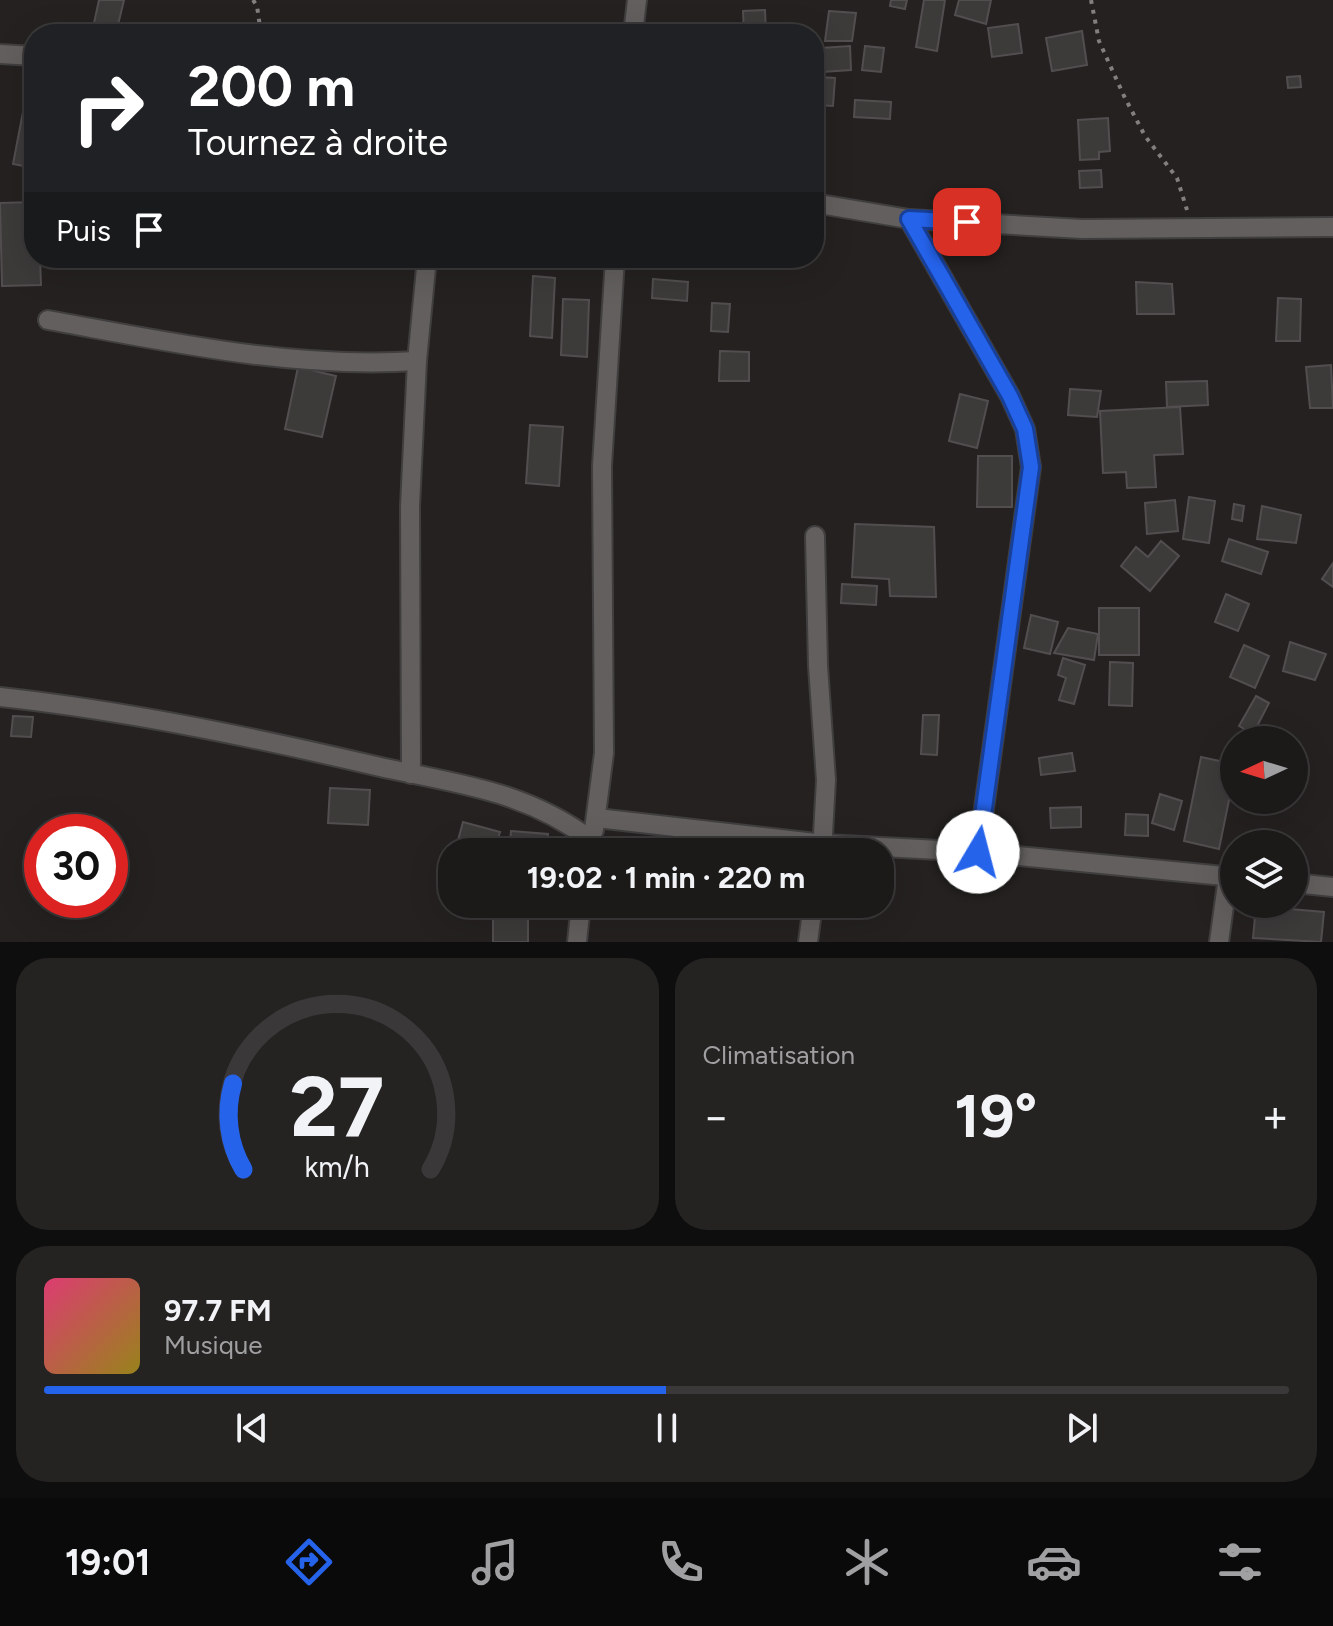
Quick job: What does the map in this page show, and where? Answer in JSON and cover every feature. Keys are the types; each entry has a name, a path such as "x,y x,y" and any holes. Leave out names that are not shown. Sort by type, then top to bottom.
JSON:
{"street":[{"path":"634,24 637,0"},
{"path":"0,54 24,55"},
{"path":"824,205 909,219 1082,229 1333,227"},
{"path":"909,219 1010,396 1025,429 1031,467 978,852"},
{"path":"411,774 410,506 417,361 426,268"},
{"path":"592,838 604,753 602,466 614,268"},
{"path":"48,320 258,356 367,365 417,361"},
{"path":"815,536 818,666 826,780 823,838"},
{"path":"0,697 240,734 491,790 521,800 563,821 581,838"},
{"path":"597,818 748,838"},
{"path":"894,850 978,852 1220,876"},
{"path":"1308,884 1333,887"},
{"path":"577,942 580,918"},
{"path":"808,942 811,918"},
{"path":"1219,942 1223,918"}],"path":[{"path":"253,0 260,24"},
{"path":"1091,0 1099,41 1145,136 1177,178 1193,227"}],"building":[{"path":"99,0 124,0 118,24 94,23"},
{"path":"891,0 907,0 905,9 890,6"},
{"path":"924,0 945,0 937,51 916,47"},
{"path":"959,0 991,0 986,24 955,15"},
{"path":"765,10 766,24 744,24 743,11"},
{"path":"829,11 856,13 852,41 825,41"},
{"path":"1018,24 1022,53 992,57 988,28"},
{"path":"1082,31 1087,65 1052,71 1046,38"},
{"path":"850,46 851,70 824,72 824,48"},
{"path":"865,46 884,48 881,72 862,70"},
{"path":"1300,76 1301,87 1288,88 1287,77"},
{"path":"824,77 835,78 833,106 824,105"},
{"path":"855,100 891,102 890,119 854,117"},
{"path":"23,112 24,112 24,166 13,164"},
{"path":"1108,118 1110,151 1099,152 1099,159 1080,160 1078,120"},
{"path":"1101,170 1102,187 1080,188 1079,171"},
{"path":"24,202 24,268 40,268 41,285 2,286 0,203"},
{"path":"533,276 555,278 552,338 530,336"},
{"path":"653,279 688,282 687,301 652,298"},
{"path":"1136,282 1172,284 1174,314 1137,314"},
{"path":"1278,298 1301,299 1300,341 1276,341"},
{"path":"563,299 589,300 587,357 561,355"},
{"path":"712,303 730,304 728,332 711,331"},
{"path":"720,351 749,352 749,381 719,381"},
{"path":"1331,365 1333,408 1310,408 1306,367"},
{"path":"298,367 336,376 322,437 285,429"},
{"path":"1207,381 1208,405 1167,407 1166,382"},
{"path":"1070,389 1101,391 1097,417 1068,415"},
{"path":"960,394 988,401 977,448 949,441"},
{"path":"1180,407 1183,454 1154,455 1156,487 1127,488 1126,472 1103,473 1100,411"},
{"path":"530,425 563,427 559,486 526,483"},
{"path":"978,456 1012,456 1012,507 977,507"},
{"path":"1189,497 1215,501 1209,543 1183,539"},
{"path":"1175,500 1178,531 1147,534 1145,503"},
{"path":"1234,504 1244,506 1242,521 1232,519"},
{"path":"1262,506 1301,515 1296,543 1257,539"},
{"path":"855,524 934,527 936,597 890,596 889,579 852,577"},
{"path":"1229,539 1268,552 1261,574 1222,561"},
{"path":"1161,541 1179,556 1150,591 1121,566 1136,547 1148,557"},
{"path":"1333,563 1333,587 1322,579"},
{"path":"842,584 877,586 876,605 841,603"},
{"path":"1226,594 1249,604 1238,631 1215,622"},
{"path":"1099,608 1139,608 1139,655 1099,655"},
{"path":"1031,615 1058,622 1050,654 1024,648"},
{"path":"1068,628 1098,634 1094,660 1054,653"},
{"path":"1290,642 1326,654 1315,680 1283,671"},
{"path":"1244,645 1269,656 1255,688 1230,677"},
{"path":"1063,658 1085,665 1074,704 1059,700 1066,678 1058,675"},
{"path":"1110,662 1133,663 1132,706 1109,705"},
{"path":"1256,696 1269,703 1257,726 1239,726"},
{"path":"923,715 939,715 937,755 921,754"},
{"path":"13,716 33,717 31,737 11,736"},
{"path":"1072,753 1075,771 1041,775 1039,758"},
{"path":"1201,757 1220,761 1220,814 1226,814 1223,830 1220,830 1219,849 1184,841"},
{"path":"330,788 370,790 368,825 328,823"},
{"path":"1160,794 1182,801 1174,830 1152,823"},
{"path":"1081,807 1081,827 1051,828 1050,808"},
{"path":"1126,814 1148,815 1148,836 1125,835"},
{"path":"463,822 500,832 498,838 459,838"},
{"path":"511,831 548,834 548,838 510,838"},
{"path":"1308,911 1324,912 1321,942 1253,938 1255,918 1308,918"},
{"path":"493,918 528,918 528,942 493,942"}],"route":[{"path":"967,222 909,219 1010,396 1025,429 1031,467 978,852"}]}
